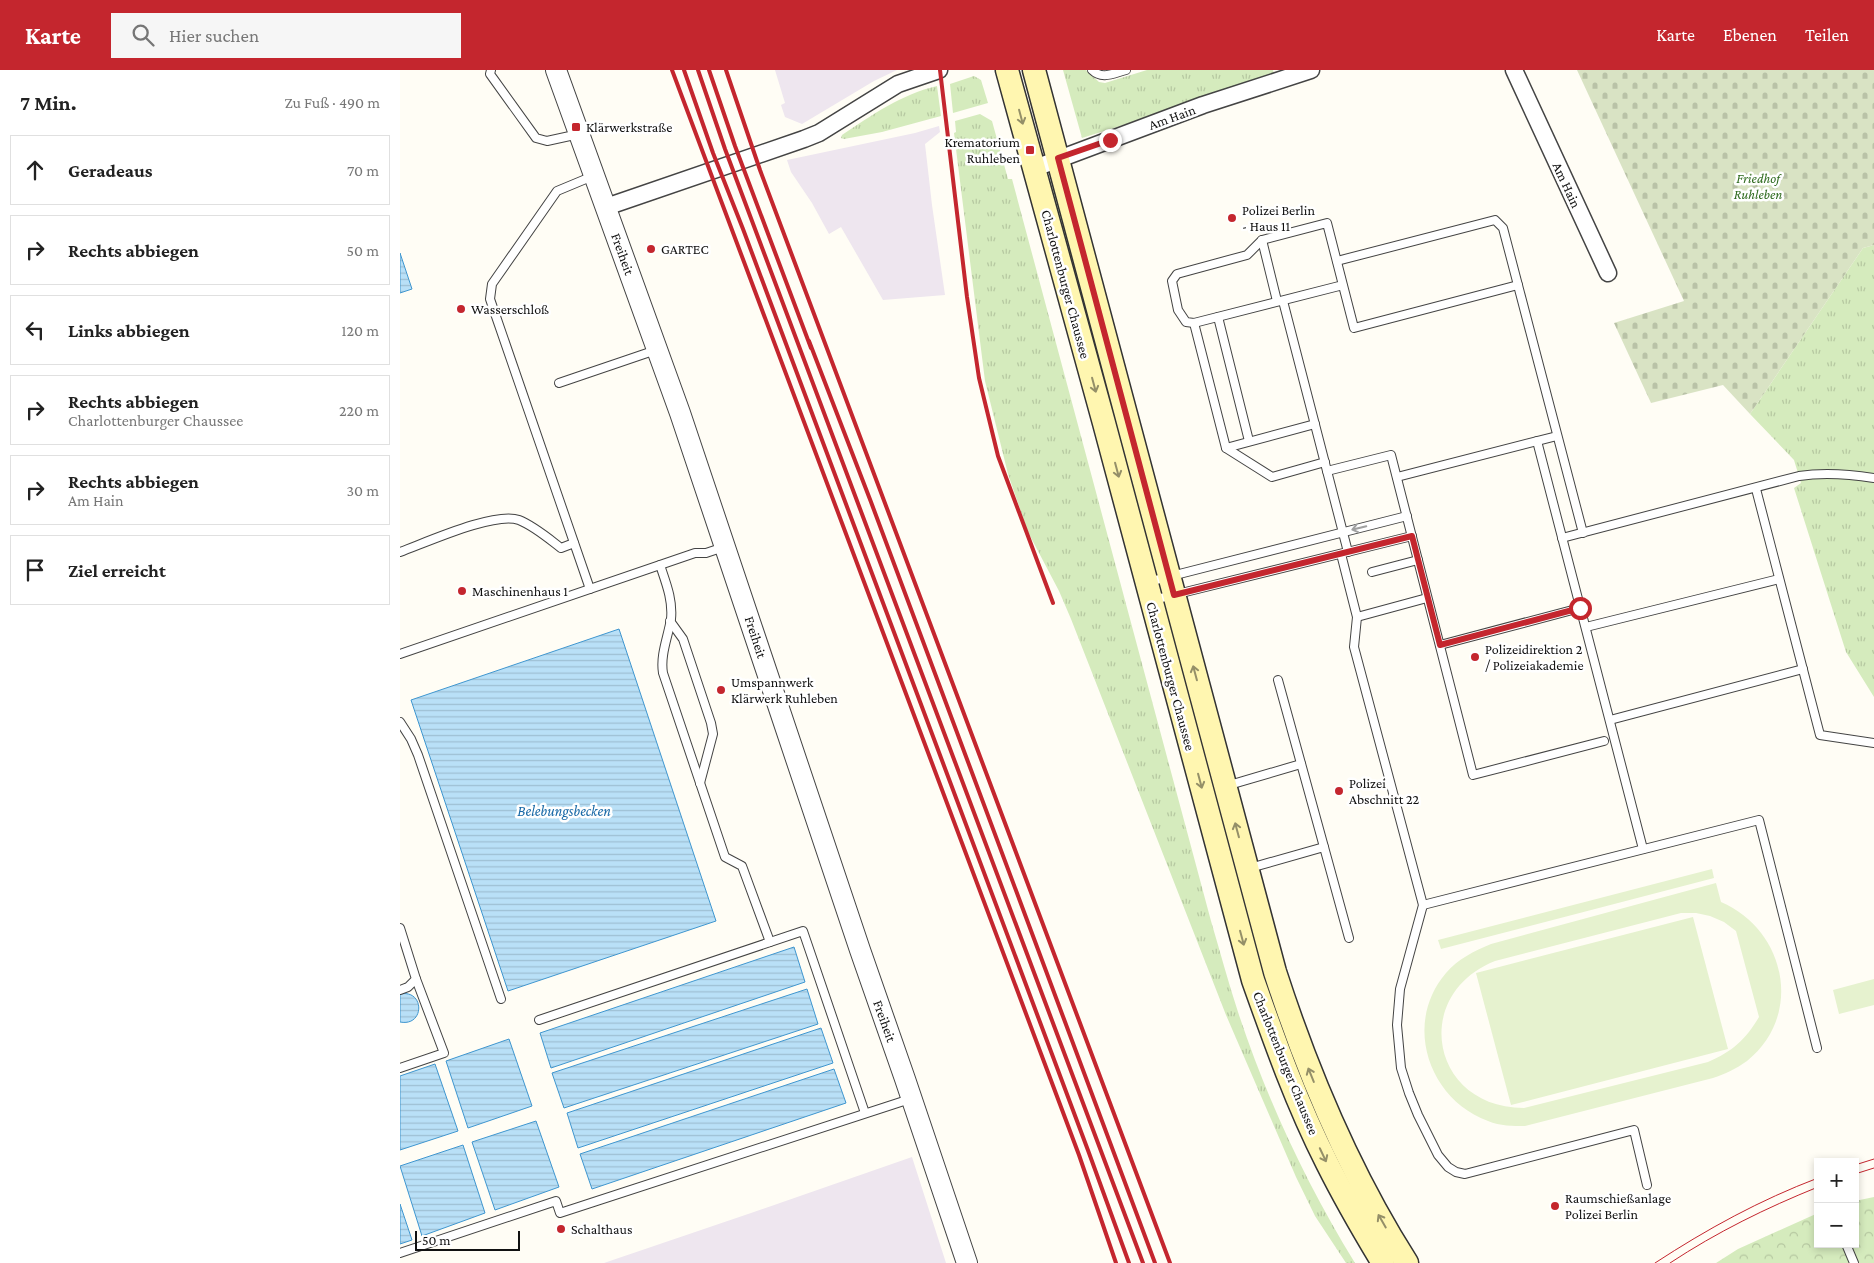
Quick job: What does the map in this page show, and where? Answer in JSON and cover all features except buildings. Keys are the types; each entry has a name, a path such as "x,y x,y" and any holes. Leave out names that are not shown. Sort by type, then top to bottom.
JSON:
{"main road":[{"name":"Charlottenburger Chaussee","path":"1007,70 1253,980 1272,1034 1304,1113 1360,1204 1407,1263"},
{"name":"Charlottenburger Chaussee","path":"1034,70 1275,972 1295,1033 1338,1137 1360,1204 1383,1263"}],"street":[{"name":"Freiheit","path":"556,70 658,350 726,547 860,950 967,1263"},
{"path":"606,207 819,134 898,84 939,70"},
{"name":"Am Hain","path":"1035,168 1203,105 1311,70"},
{"name":"Am Hain","path":"1514,70 1608,273"}],"lane":[{"path":"490,70 490,74 536,138 547,141 579,134"},
{"path":"1092,70 1097,75 1102,76 1126,70"},
{"path":"590,589 489,293 492,284 557,192 594,176"},
{"path":"1337,260 1494,220 1503,228 1583,533"},
{"path":"1343,285 1194,323 1186,322 1178,310 1173,292 1174,277 1177,274 1247,255 1262,240 1327,223 1337,260 1354,328 1518,286"},
{"path":"1262,240 1315,424 1343,532 1357,617 1354,647 1423,905 1400,989 1397,1025 1401,1068 1409,1093 1429,1139 1448,1167 1456,1172 1465,1174 1634,1130 1647,1185"},
{"path":"1218,317 1249,441"},
{"path":"1194,323 1226,448 1272,477 1325,462"},
{"path":"559,383 658,350"},
{"path":"1226,448 1315,424"},
{"path":"1397,477 1557,436"},
{"path":"1537,441 1643,849"},
{"path":"1327,471 1391,455 1473,775 1604,741"},
{"path":"1562,538 1814,474 1848,474 1874,478"},
{"path":"1756,489 1820,735 1874,743"},
{"path":"1148,591 1172,586 1343,532 1407,516"},
{"path":"400,552 483,522 508,518 517,519 528,525 561,548 574,543"},
{"path":"1148,591 1345,553 1412,536"},
{"path":"400,654 695,553 706,553 726,547"},
{"path":"1372,572 1418,560"},
{"path":"660,565 671,601 670,621 663,654 663,674 725,857 742,866 770,942"},
{"path":"1586,627 1779,579"},
{"path":"1357,617 1427,598"},
{"path":"1440,645 1580,608"},
{"path":"670,621 683,639 713,734 700,783"},
{"path":"1610,720 1803,669"},
{"path":"1278,680 1349,938"},
{"path":"400,722 411,739 418,755 500,999"},
{"path":"1226,786 1301,764"},
{"path":"1423,905 1758,820 1817,1048"},
{"path":"1248,869 1324,847"},
{"path":"400,928 416,979 444,1053 400,1068"},
{"path":"539,1020 803,931 865,1113"},
{"path":"400,953 405,946"},
{"path":"400,990 408,987 416,979"},
{"path":"400,1253 556,1200 560,1213 912,1099"},
{"path":"1848,1248 1854,1263"}],"shaded area":[{"path":"775,70 897,70 874,81 802,124 785,117 781,105 785,103"},
{"path":"939,126 940,132 925,144 945,295 883,300 841,227 829,234 812,203 791,172 787,160 915,133"},
{"path":"912,1157 946,1263 604,1263 751,1213"}],"green space":[{"path":"1063,70 1086,70 1099,82 1105,83 1147,70 1273,70 1275,77 1082,138"},
{"name":"Friedhof Ruhleben","path":"1577,70 1874,70 1874,245 1863,248 1750,414 1723,385 1651,403 1614,323 1684,301"},
{"path":"974,76 981,80 988,103 953,113 950,84"},
{"path":"937,86 941,116 882,132 841,138 842,135 899,100"},
{"path":"980,114 992,121 1008,179 1012,179 1211,921 1238,1012 1249,1045 1289,1141 1337,1233 1355,1263 1346,1263 1315,1216 1296,1177 1226,1015 1071,619 1059,591 1028,532 1008,474 985,381 954,133 956,132 955,121"},
{"path":"1055,179 1118,426 1106,403 1047,182"},
{"path":"1874,245 1874,697 1846,652 1794,488 1801,483 1794,460 1750,414 1863,248"},
{"path":"1712,869 1714,878 1441,949 1438,940"},
{"path":"1716,883 1721,902 1743,915 1760,932 1773,952 1780,975 1781,998 1776,1021 1765,1042 1747,1061 1735,1069 1713,1078 1525,1126 1493,1123 1467,1110 1450,1096 1437,1078 1428,1058 1425,1036 1426,1014 1433,993 1446,973 1467,956 1491,944","holes":["1681,913 1696,913 1724,922 1736,931 1759,1017 1738,1044 1724,1054 1708,1062 1524,1108 1493,1103 1468,1090 1452,1070 1443,1047 1442,1022 1451,998 1468,977 1495,961"]},
{"path":"1693,917 1728,1049 1511,1105 1476,973"},
{"path":"1874,979 1874,1005 1839,1014 1833,990"},
{"path":"1874,1197 1874,1263 1716,1263 1738,1249 1814,1215 1814,1248 1859,1248 1859,1200"}],"water":[{"path":"400,253 412,289 400,293"},
{"name":"Belebungsbecken","path":"619,629 716,921 508,991 411,700"},
{"path":"794,947 805,982 551,1068 540,1033"},
{"path":"807,989 818,1024 564,1108 552,1073"},
{"path":"400,994 408,994 418,1002 418,1014 408,1022 400,1022"},
{"path":"821,1028 833,1063 578,1148 567,1113"},
{"path":"509,1039 532,1106 468,1128 446,1061"},
{"path":"435,1064 458,1131 400,1150 400,1076"},
{"path":"834,1069 846,1103 592,1189 580,1154"},
{"path":"536,1121 559,1187 495,1210 472,1142"},
{"path":"463,1145 485,1213 422,1236 400,1166"},
{"path":"400,1204 412,1240 400,1244"}],"tram line":[{"path":"1859,1164 1874,1159"},
{"path":"1859,1173 1874,1168"},
{"path":"1655,1263 1694,1238 1734,1216 1814,1180"},
{"path":"1670,1263 1742,1221 1814,1189"}],"railway":[{"path":"672,70 1079,1155 1116,1263"},
{"path":"684,70 713,153 1129,1263"},
{"path":"698,70 725,149 1143,1263"},
{"path":"709,70 735,146 811,348"},
{"path":"726,70 760,170 1170,1263"},
{"path":"940,70 967,297 979,378 998,456 1053,603"},
{"path":"809,341 1155,1263"}],"place":[{"name":"Klärwerkstraße","path":"576,127"},
{"name":"Krematorium Ruhleben","path":"1030,150"},
{"name":"Polizei Berlin - Haus 11","path":"1232,218"},
{"name":"GARTEC","path":"651,249"},
{"name":"Wasserschloß","path":"461,309"},
{"name":"Maschinenhaus 1","path":"462,591"},
{"name":"Polizeidirektion 2 / Polizeiakademie","path":"1475,657"},
{"name":"Umspannwerk Klärwerk Ruhleben","path":"721,690"},
{"name":"Polizei Abschnitt 22","path":"1339,791"},
{"name":"Raumschießanlage Polizei Berlin","path":"1555,1206"},
{"name":"Schalthaus","path":"561,1229"}],"route":[{"path":"1110,140 1058,158 1174,595 1412,536 1440,645 1580,608"}]}
